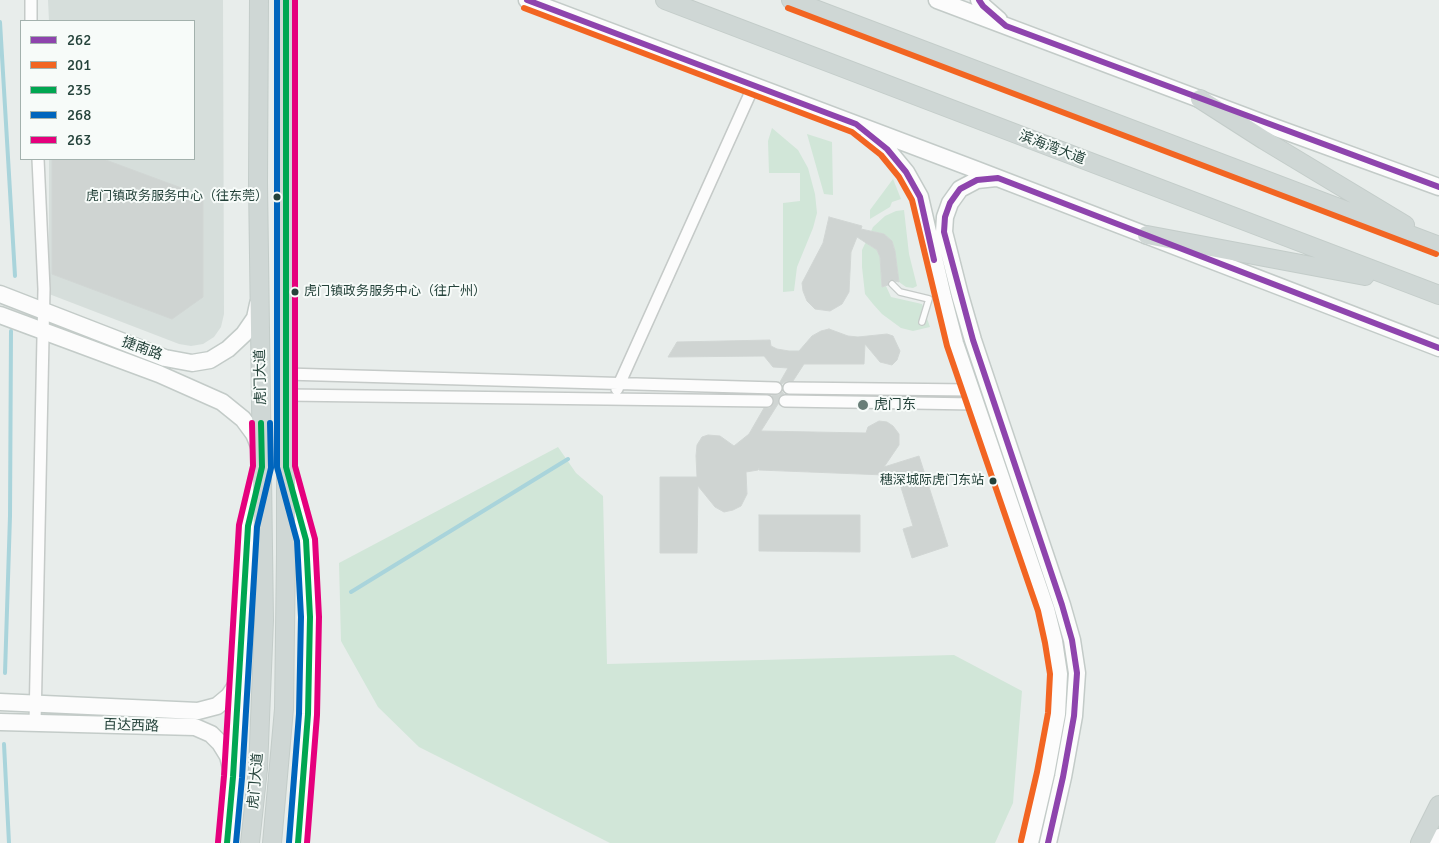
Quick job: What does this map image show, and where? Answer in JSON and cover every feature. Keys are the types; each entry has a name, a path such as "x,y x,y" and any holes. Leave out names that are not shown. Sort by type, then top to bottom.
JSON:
{"main road":[{"name":"虎门大道","path":"272,843 284,709 286,0"},
{"path":"286,29 294,0"},
{"path":"527,0 998,178 1439,348"},
{"name":"滨海湾大道","path":"665,0 1439,295"},
{"path":"791,0 1439,246"},
{"path":"937,0 1439,187"},
{"path":"979,0 983,6 1006,26"},
{"name":"虎门大道","path":"250,843 258,769 264,620 257,4"},
{"path":"1200,99 1439,246"},
{"path":"856,124 887,149 906,172 920,197 942,297 1046,609 1054,641 1059,674 1057,714 1046,774 1030,843"},
{"path":"998,178 977,180 960,189 950,203 945,216 944,232 973,340 1072,640 1077,673 1074,716 1048,843"},
{"path":"1147,235 1410,284"},
{"name":"捷南路","path":"0,294 165,358 192,363 210,360 228,349 244,334 255,318 260,299"},
{"name":"捷南路","path":"0,315 159,374 222,402 243,419 254,434 262,460"},
{"path":"227,843 233,777 248,526 262,460"},
{"path":"286,467 306,540 310,617 308,714 298,843"},
{"name":"百达西路","path":"0,702 198,711 217,706 229,696 239,682"},
{"name":"百达西路","path":"0,722 195,728 211,734 220,743 228,756 233,777"},
{"path":"1420,843 1439,806"},
{"path":"1436,843 1439,837"}],"street":[{"path":"30,0 32,20"},
{"path":"612,398 754,85"},
{"path":"35,723 44,289 38,160"},
{"path":"286,374 776,388"},
{"path":"789,388 974,397"},
{"path":"286,395 767,401"},
{"path":"785,401 974,397"}],"lane":[{"path":"892,284 900,292 929,299 922,322"}],"shaded area":[{"path":"48,0 223,0 224,314 221,327 214,337 203,344 191,346 179,344 49,294 49,160 195,160 195,20 49,20"}],"green space":[{"path":"772,128 798,150 808,168 815,194 817,213 797,267 794,291 783,292 783,203 800,201 800,173 769,173 768,141"},
{"path":"807,134 832,142 833,195 824,194"},
{"path":"893,179 901,199 892,202 890,207 870,219 870,210"},
{"path":"904,210 909,254 917,286 913,288 906,287 899,282 892,241 884,234 871,231 885,216"},
{"path":"871,231 869,245 877,250 880,257 882,287 886,286 891,297 922,304 930,327 913,331 901,328 882,314 865,294 862,250"},
{"path":"558,447 576,473 603,496 607,664 954,655 1022,691 1013,803 995,843 610,843 419,747 378,707 341,641 339,563"}],"building":[{"path":"52,160 106,160 203,196 203,297 172,319 52,274"},
{"path":"829,217 862,226 861,229 884,234 892,241 899,282 890,280 888,285 882,287 880,257 877,250 857,237 851,252 849,292 842,304 830,311 815,309 807,301 802,283 823,243"},
{"path":"829,329 848,336 858,337 887,334 893,336 900,351 897,360 892,365 880,362 865,344 864,364 804,364 793,381 786,381 782,384 780,382 788,368 773,367 764,356 668,357 677,342 770,340 771,346 777,349 799,351 812,336"},
{"path":"782,392 784,394 779,397 778,404 761,431 866,433 868,427 879,421 887,422 893,426 899,434 899,445 884,467 919,456 948,546 912,558 903,529 913,526 900,484 889,487 885,475 759,470 759,468 758,470 746,472 747,494 741,506 733,510 724,512 715,507 698,486 697,553 660,553 660,477 697,477 697,445 702,437 708,435 720,436 734,446 749,434 764,408 770,408 773,405 772,395 779,395"},
{"path":"759,515 860,515 860,552 759,551"}],"waterway":[{"path":"0,22 15,276"},
{"path":"5,673 10,516 11,331"},
{"path":"351,592 568,459"},
{"path":"4,744 9,843"}],"transit line":[{"name":"268","path":"277,0 277,467 297,541 301,617 299,714 289,842"},
{"name":"235","path":"286,0 286,467 306,540 310,617 308,714 298,843"},
{"name":"263","path":"295,0 295,466 315,539 319,617 317,715 307,843"},
{"name":"262","path":"527,0 856,124 887,149 906,172 920,197 934,260"},
{"name":"262","path":"979,0 983,6 1006,26 1439,187"},
{"name":"201","path":"524,8 852,132 881,155 899,177 912,200 947,346 1038,611 1045,643 1050,674 1048,713 1021,841"},
{"name":"201","path":"788,8 1436,254"},
{"name":"262","path":"1048,843 1074,716 1077,673 1072,640 1062,605 973,340 944,232 945,217 950,203 960,189 977,180 998,178 1439,348"},
{"name":"263","path":"218,842 224,776 239,525 253,466 252,423"},
{"name":"235","path":"227,843 233,777 248,526 262,467 261,423"},
{"name":"268","path":"236,843 242,778 257,527 271,468 270,423"}],"place":[{"name":"虎门镇政务服务中心（往东莞）","path":"277,197"},
{"name":"虎门镇政务服务中心（往广州）","path":"295,292"},
{"name":"虎门东","path":"863,405"},
{"name":"穗深城际虎门东站","path":"993,481"}]}
